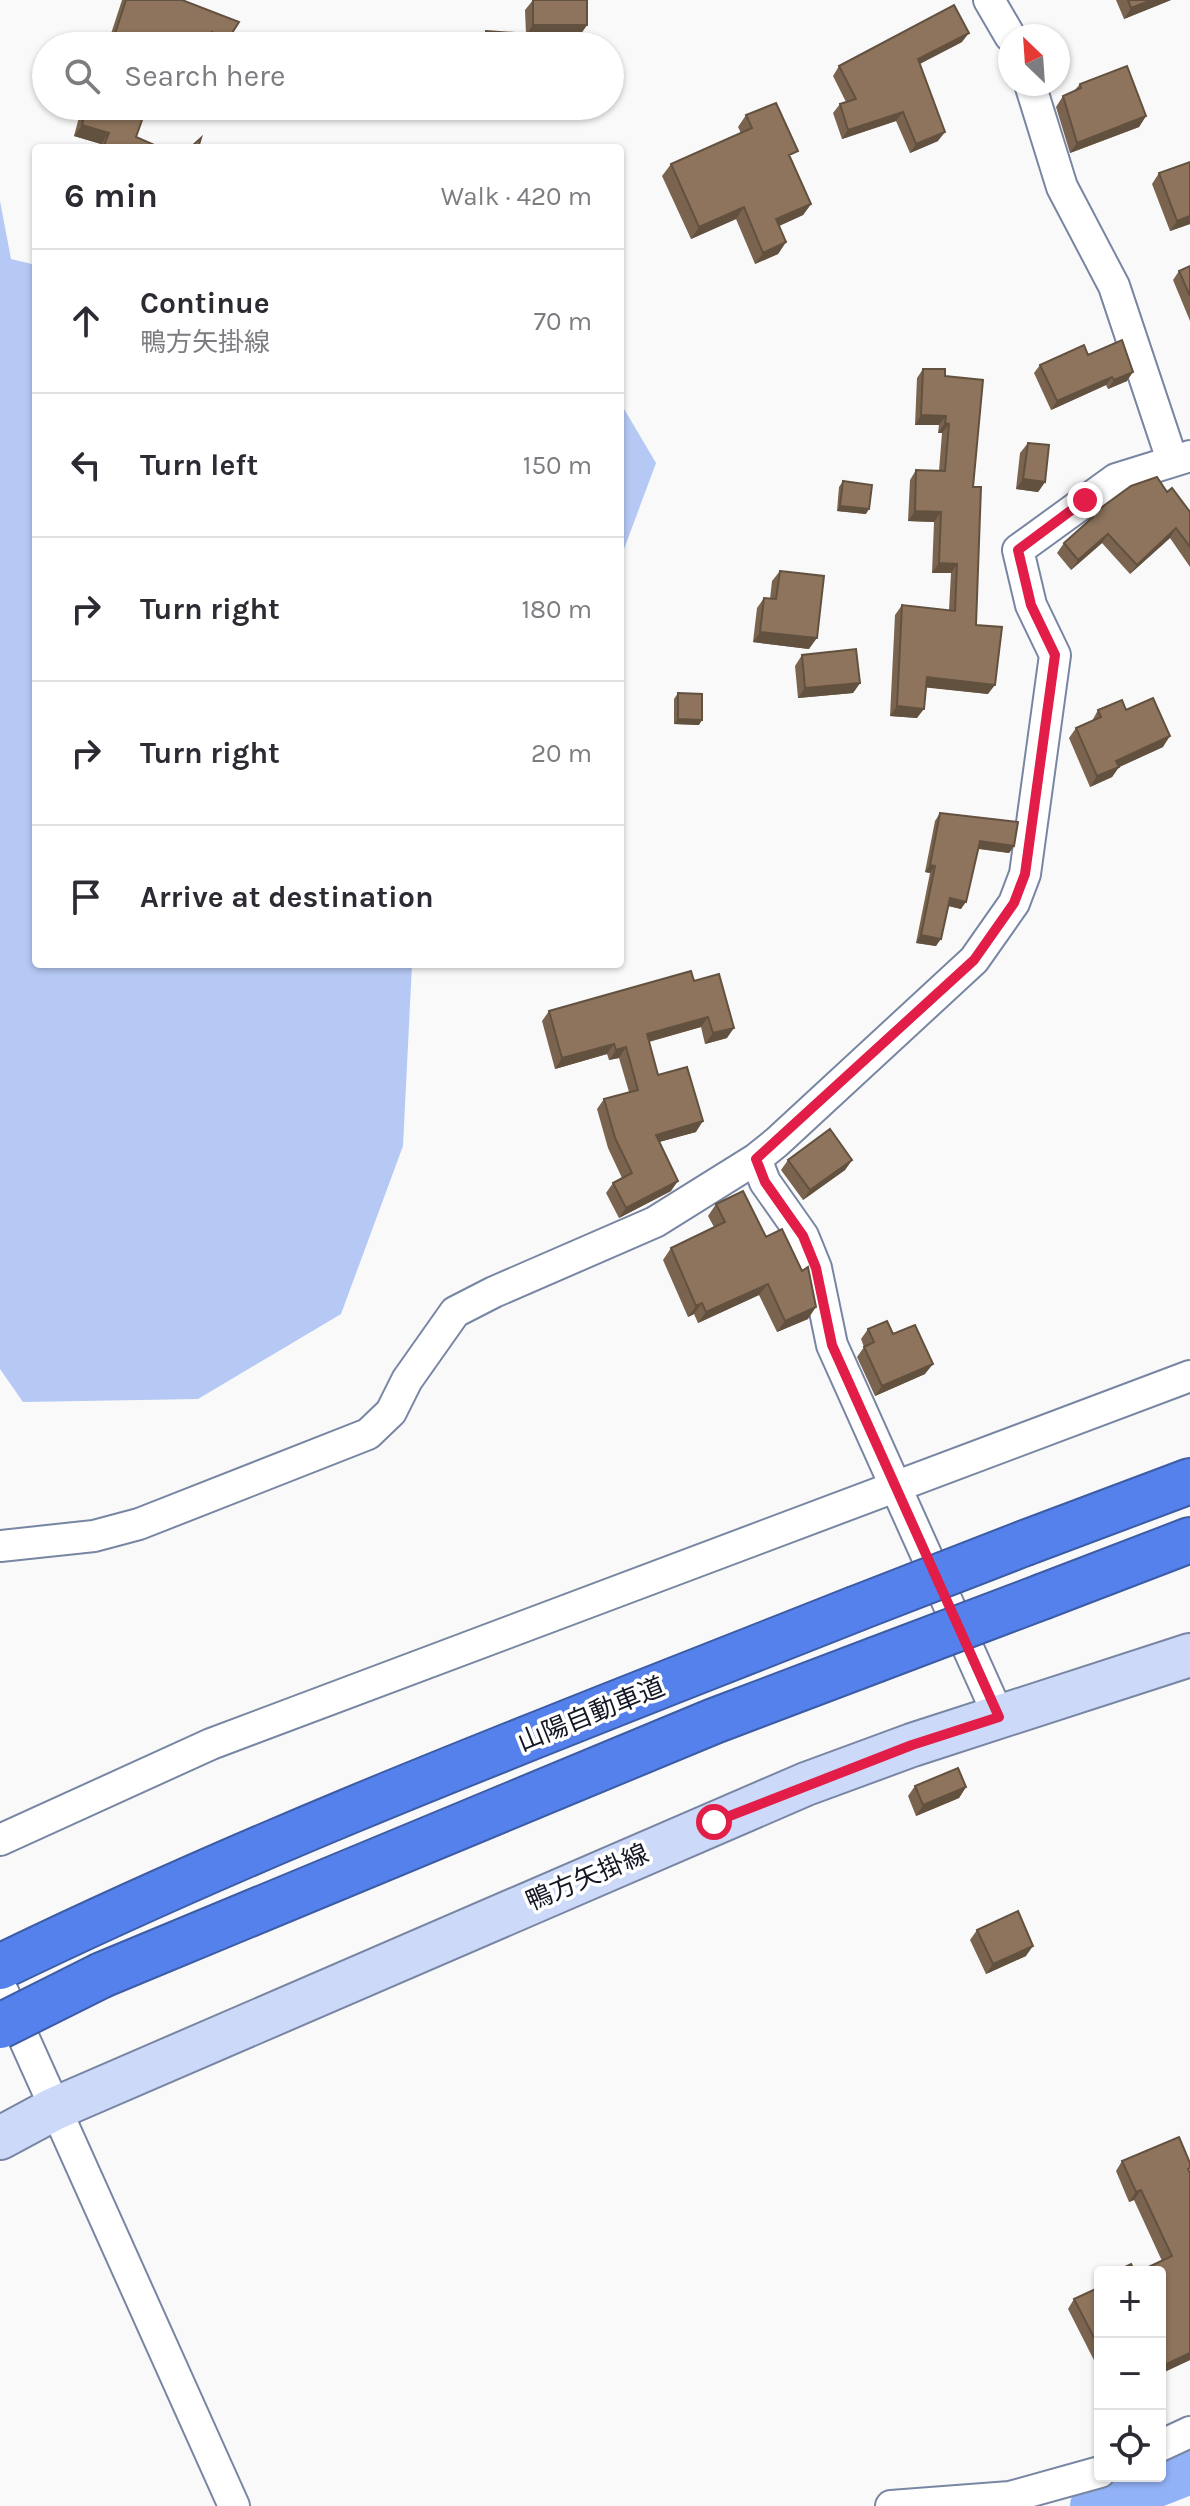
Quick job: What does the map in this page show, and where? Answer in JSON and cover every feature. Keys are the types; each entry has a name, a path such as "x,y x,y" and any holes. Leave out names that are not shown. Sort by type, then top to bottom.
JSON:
{"highway":[{"name":"山陽自動車道","path":"0,1967 81,1928 387,1794 855,1609 1190,1481"},
{"name":"山陽自動車道","path":"0,2026 102,1975 714,1721 1190,1540"}],"main road":[{"name":"鴨方矢掛線","path":"0,2138 54,2109 714,1822 899,1750 1190,1655"}],"street":[{"path":"989,0 1003,24"},
{"path":"0,1546 94,1536 139,1524 368,1434 391,1412 407,1380 455,1312 655,1222 756,1159 974,960 1014,903 1025,874 1055,655 1031,605 1018,550 1116,479 1181,458 1114,286 1062,187 1034,96"},
{"path":"756,1159 765,1182 803,1236 812,1257 832,1345 999,1717"},
{"path":"0,1840 211,1744 1190,1376"},
{"path":"0,1985 234,2506"},
{"path":"1166,2443 1190,2432"},
{"path":"891,2506 1010,2497 1094,2474"}],"shaded area":[{"path":"0,201 11,259 32,264 32,968 412,968 403,1146 341,1314 198,1399 23,1402 0,1369"},
{"path":"624,409 656,463 624,549"}],"building":[{"path":"126,0 182,0 239,22 233,32 116,32"},
{"path":"533,0 587,0 587,25 533,25"},
{"path":"1128,0 1152,0 1131,8"},
{"path":"954,5 969,33 918,59 945,132 916,144 903,112 848,130 840,104 856,99 839,66"},
{"path":"1127,66 1146,116 1077,143 1063,96 1070,96 1070,93 1081,88 1080,84"},
{"path":"776,103 798,151 789,155 811,204 776,219 786,242 763,253 744,207 699,227 671,164 752,128 746,115"},
{"path":"83,120 142,120 136,137 152,144 105,144 109,133 82,125"},
{"path":"1190,162 1190,216 1177,221 1159,173"},
{"path":"1190,266 1190,296 1179,271"},
{"path":"1122,340 1133,372 1114,380 1112,377 1057,401 1040,365 1084,345 1088,355"},
{"path":"923,369 945,369 945,376 983,380 973,487 981,487 976,625 1002,627 995,685 927,677 924,709 897,706 902,605 955,611 957,564 939,563 941,512 915,511 916,470 945,471 949,424 945,423 946,416 921,415"},
{"path":"1028,443 1049,445 1045,482 1023,479"},
{"path":"1157,477 1167,492 1172,488 1190,512 1190,547 1176,528 1137,565 1108,534 1078,560 1064,543 1093,517 1091,515 1131,486"},
{"path":"843,481 872,485 869,509 840,506"},
{"path":"780,571 824,576 817,638 760,632 764,598 776,599"},
{"path":"856,649 860,683 805,688 802,655"},
{"path":"678,693 702,694 702,720 678,719"},
{"path":"1153,698 1170,736 1116,761 1119,767 1097,776 1076,728 1101,717 1098,710 1122,700 1126,710"},
{"path":"940,813 1018,822 1014,846 980,841 966,902 950,898 941,939 921,935 935,866 930,865"},
{"path":"691,971 694,981 719,974 734,1028 713,1033 708,1017 647,1034 658,1075 687,1067 703,1121 656,1135 678,1181 626,1208 613,1183 632,1173 615,1138 604,1099 638,1090 626,1047 616,1050 614,1044 562,1058 549,1011"},
{"path":"830,1129 852,1160 810,1190 788,1160"},
{"path":"743,1191 766,1237 782,1229 802,1271 808,1267 816,1307 785,1321 768,1284 706,1312 702,1303 696,1306 671,1248 725,1222 716,1204"},
{"path":"887,1321 893,1334 915,1325 933,1364 882,1386 864,1347 874,1342 868,1329"},
{"path":"958,1768 966,1787 923,1805 915,1786"},
{"path":"1018,1911 1033,1946 993,1964 977,1930"},
{"path":"1179,2137 1190,2163 1190,2353 1166,2364 1166,2266 1151,2266 1172,2256 1141,2190 1136,2192 1122,2161"},
{"path":"1094,2290 1094,2337 1074,2299"}],"waterway":[{"path":"1095,2506 1190,2469"}],"route":[{"path":"714,1822 806,1784 999,1717 832,1345 816,1268 803,1236 774,1197 756,1159 974,960 1014,903 1025,874 1055,655 1031,605 1018,550 1085,500"}]}
